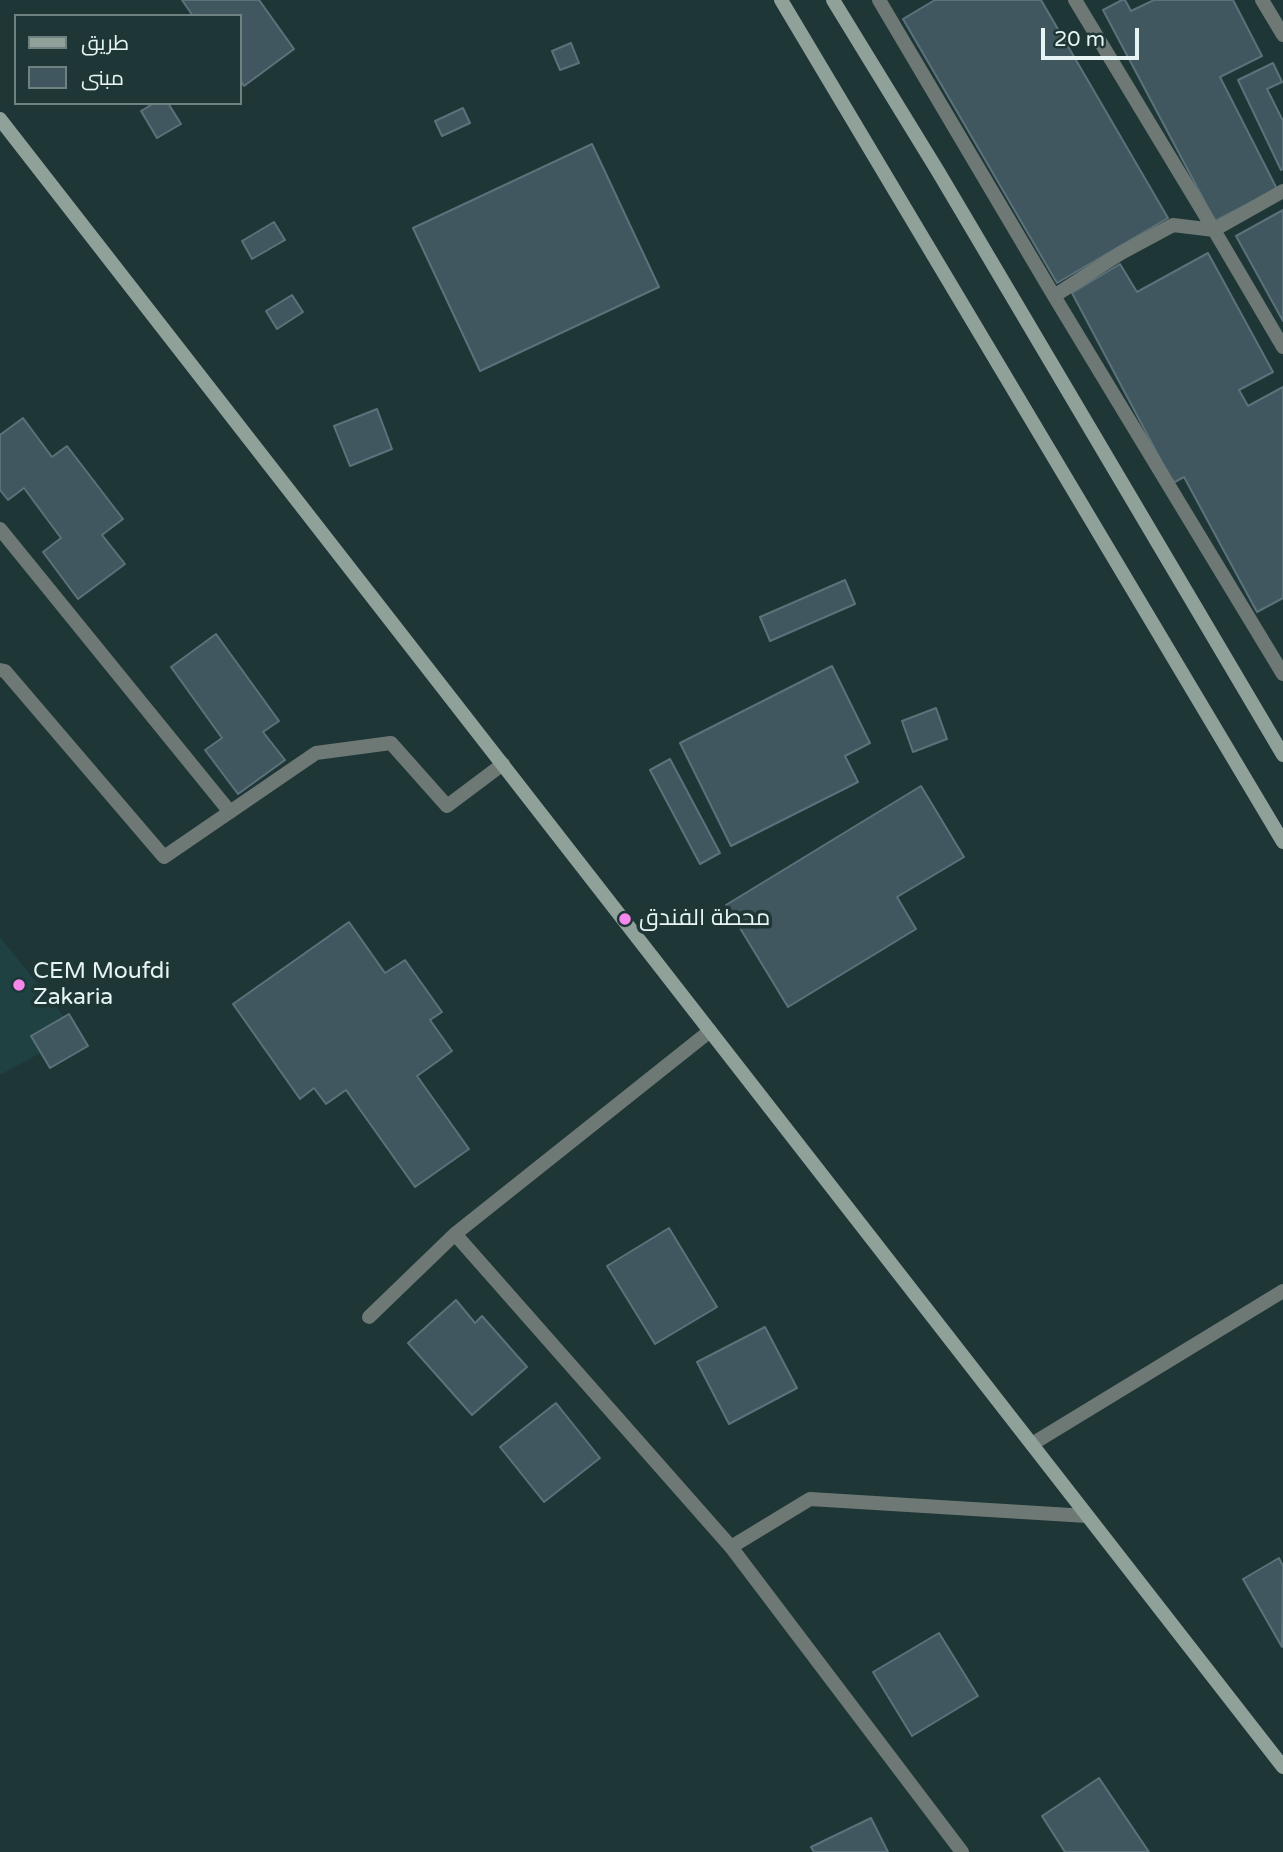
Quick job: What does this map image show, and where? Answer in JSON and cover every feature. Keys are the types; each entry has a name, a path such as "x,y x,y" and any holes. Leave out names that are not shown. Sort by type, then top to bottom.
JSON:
{"main road":[{"path":"781,0 1283,842"},
{"path":"833,0 953,197 1283,755"},
{"path":"0,119 1283,1767"}],"street":[{"path":"879,0 1054,296 1281,666"},
{"path":"1075,0 1283,347"},
{"path":"1262,0 1283,35"},
{"path":"1054,296 1121,253 1172,225 1214,230 1283,191"},
{"path":"0,529 230,812"},
{"path":"0,670 5,671 164,857 316,753 391,743 447,806 503,764"},
{"path":"369,1317 455,1234 710,1031"},
{"path":"455,1234 730,1547 962,1852"},
{"path":"1032,1444 1283,1291"},
{"path":"730,1547 810,1499 1087,1516"}],"shaded area":[{"name":"CEM Moufdi Zakaria","path":"0,937 77,1033 0,1075"}],"building":[{"path":"182,0 259,0 294,49 244,86 242,14 192,14"},
{"path":"935,0 1041,0 1168,218 1057,283 903,19"},
{"path":"1125,0 1131,11 1154,0 1233,0 1262,56 1220,77 1277,189 1215,221 1103,10"},
{"path":"571,43 579,63 560,70 552,51"},
{"path":"1273,63 1282,82 1267,89 1283,121 1281,170 1238,80"},
{"path":"151,105 169,105 181,124 157,138 141,111"},
{"path":"463,108 470,123 442,136 435,121"},
{"path":"592,144 659,287 480,371 413,228"},
{"path":"1283,210 1283,321 1236,236"},
{"path":"274,222 285,240 252,259 242,241"},
{"path":"1208,253 1273,372 1239,390 1248,406 1283,387 1283,598 1257,612 1184,477 1173,483 1072,293 1120,264 1137,292"},
{"path":"292,295 303,312 277,329 266,311"},
{"path":"377,409 392,449 350,466 334,426"},
{"path":"23,418 52,457 67,446 123,519 102,535 125,564 78,599 43,552 61,538 24,488 8,500 0,490 0,435"},
{"path":"845,580 855,604 770,641 760,617"},
{"path":"216,634 279,721 263,732 285,760 238,794 205,750 222,738 171,667"},
{"path":"832,666 870,743 845,756 858,782 731,846 680,743"},
{"path":"936,708 947,739 913,752 902,721"},
{"path":"670,759 720,853 700,864 650,770"},
{"path":"921,786 964,857 897,897 916,929 788,1007 726,905"},
{"path":"349,922 385,973 405,960 442,1012 430,1020 452,1051 417,1076 469,1149 415,1187 346,1090 326,1104 314,1088 300,1099 233,1004"},
{"path":"69,1014 88,1046 50,1068 31,1036"},
{"path":"669,1228 717,1307 655,1344 607,1266"},
{"path":"456,1300 475,1323 482,1316 527,1367 472,1415 408,1343"},
{"path":"765,1327 797,1388 729,1424 697,1362"},
{"path":"556,1403 600,1458 544,1502 500,1447"},
{"path":"1279,1558 1283,1566 1282,1647 1243,1579"},
{"path":"939,1633 978,1696 912,1736 873,1672"},
{"path":"1099,1778 1149,1852 1065,1852 1042,1816"},
{"path":"871,1818 888,1852 814,1852 811,1847"}],"place":[{"name":"محطة الفندق","path":"625,919"},
{"name":"CEM Moufdi Zakaria","path":"19,985"}]}
